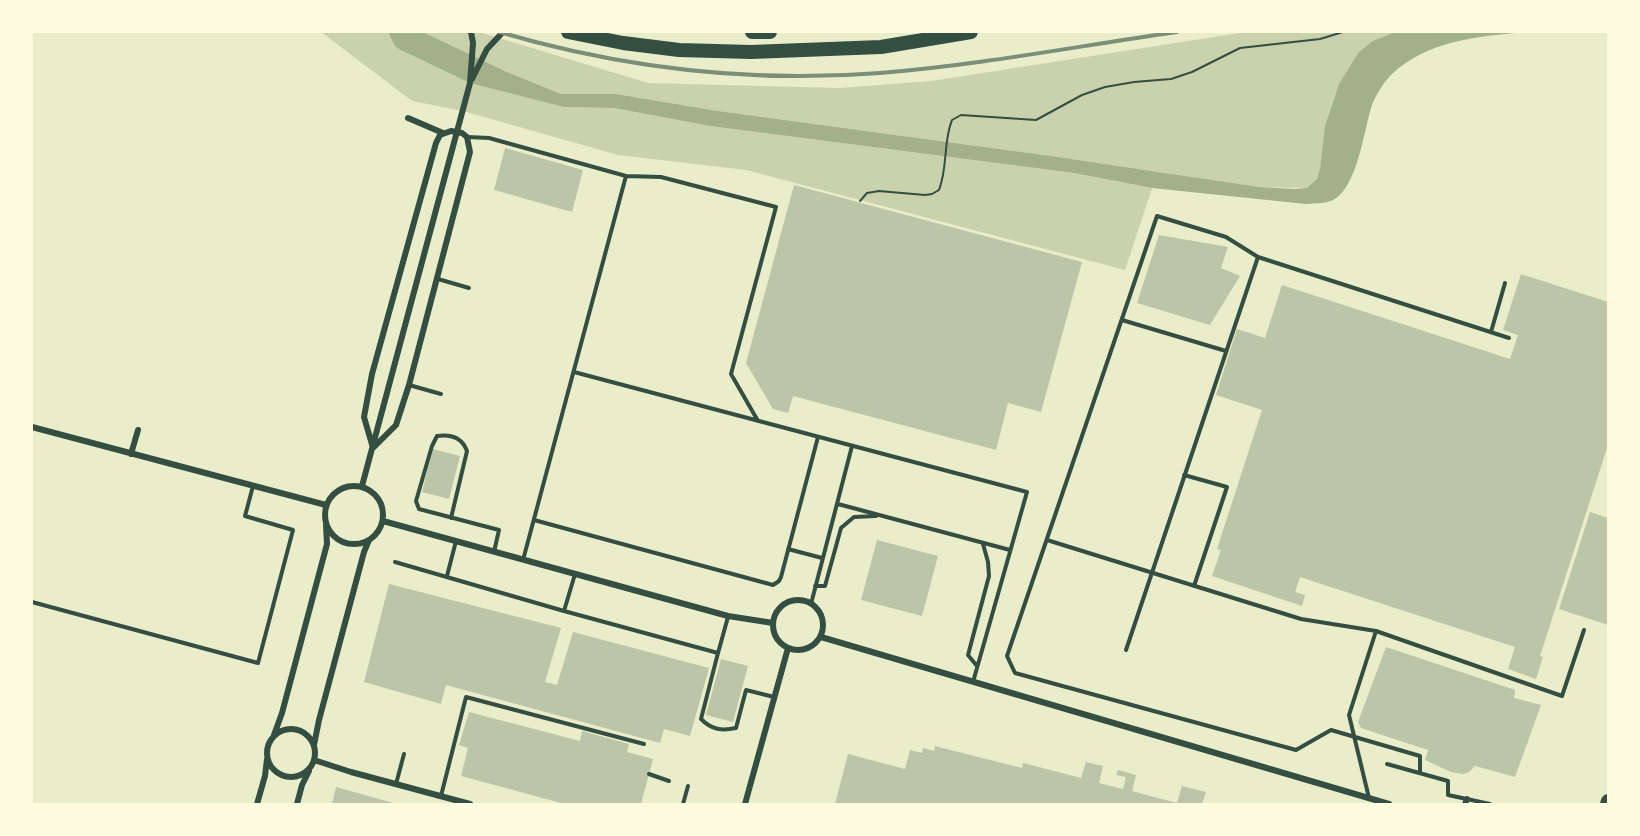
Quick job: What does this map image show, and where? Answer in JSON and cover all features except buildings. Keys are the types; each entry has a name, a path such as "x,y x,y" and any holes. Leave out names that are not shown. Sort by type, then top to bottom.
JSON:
{"main road":[{"path":"568,32 623,43 679,50 751,52 881,47 971,32"},
{"path":"752,32 770,32"}],"street":[{"path":"362,486 470,82 473,43 471,32"},
{"path":"470,82 487,49 503,32"},
{"path":"373,448 396,425 409,385 470,152 467,137 456,131 443,133 408,118"},
{"path":"373,448 364,417 372,374 436,143 443,133"},
{"path":"32,427 326,505"},
{"path":"131,454 138,430"},
{"path":"257,804 265,776 269,742 282,713 327,544 324,515 326,505 336,491 353,485 362,486 377,495 384,512 383,521 376,535 360,544 349,544 340,540 326,525"},
{"path":"383,521 728,616 773,623"},
{"path":"297,804 302,785 313,764 319,720 369,540"},
{"path":"805,601 811,604 823,618 821,637 810,648 795,651 788,648 776,638 773,623 778,610 790,602 805,601"},
{"path":"821,637 1389,804"},
{"path":"745,804 788,648"},
{"path":"274,735 282,730 298,730 311,739 314,746"},
{"path":"267,758 270,766 284,776 299,776 313,764"},
{"path":"313,764 470,804"}],"lane":[{"path":"467,137 489,138 626,176 661,177 776,207 731,374 758,421"},
{"path":"523,560 626,176"},
{"path":"1420,773 1420,756 1353,735 1331,730 1296,750 1015,674 1007,656 1157,216 1226,237 1258,257 1509,338"},
{"path":"1126,650 1258,257"},
{"path":"437,279 469,288"},
{"path":"1491,332 1505,283"},
{"path":"1122,320 1226,351"},
{"path":"574,372 1027,492 973,682"},
{"path":"409,385 441,394"},
{"path":"451,518 467,451 465,444 458,438 446,435 437,436 416,501 419,509 451,518 499,530 494,552"},
{"path":"534,520 773,585 781,577 818,437"},
{"path":"811,604 852,446"},
{"path":"1184,475 1227,487 1194,586"},
{"path":"32,602 258,663 292,530 245,516 253,486"},
{"path":"838,504 1010,550"},
{"path":"814,586 825,586 841,528 854,517 880,516"},
{"path":"1047,540 1301,619 1376,631 1562,696 1584,630"},
{"path":"447,576 456,541"},
{"path":"978,666 968,655 990,576 983,543"},
{"path":"788,549 822,558"},
{"path":"395,562 718,653"},
{"path":"564,611 574,574"},
{"path":"728,616 701,719 708,726 727,730 736,728 746,690 774,697"},
{"path":"1369,799 1349,715 1376,631"},
{"path":"441,797 466,697 644,744"},
{"path":"395,784 404,754"},
{"path":"1387,764 1448,781 1448,795 1466,802 1490,804"},
{"path":"649,774 669,780"},
{"path":"683,804 688,786"}],"path":[{"path":"860,201 867,193 879,191 925,195 939,190 945,168 947,138 952,120 961,115 1036,120 1082,95 1105,87 1171,79 1192,72 1240,48 1320,39 1343,32"}],"shaded area":[{"path":"321,32 388,32 564,107 614,108 710,126 1074,173 1151,188 1051,156 718,111 616,94 561,94 505,71 423,32 479,32 648,83 839,88 931,81 1246,32 1395,32 1373,41 1334,97 1325,125 1317,179 1307,188 1260,187 1157,173 1125,270 746,170 618,155 463,111 412,101"},
{"path":"388,32 423,32 505,71 561,94 616,94 718,111 1260,187 1295,189 1307,188 1317,179 1325,125 1339,84 1359,52 1373,41 1395,32 1528,32 1454,42 1420,54 1404,64 1387,79 1375,99 1354,172 1341,194 1323,203 1306,204 1152,188 1074,173 710,126 614,108 564,107 470,83 399,49"}],"railway":[{"path":"499,32 545,45 640,63 688,70 784,76 832,76 917,70 1177,32"}]}
